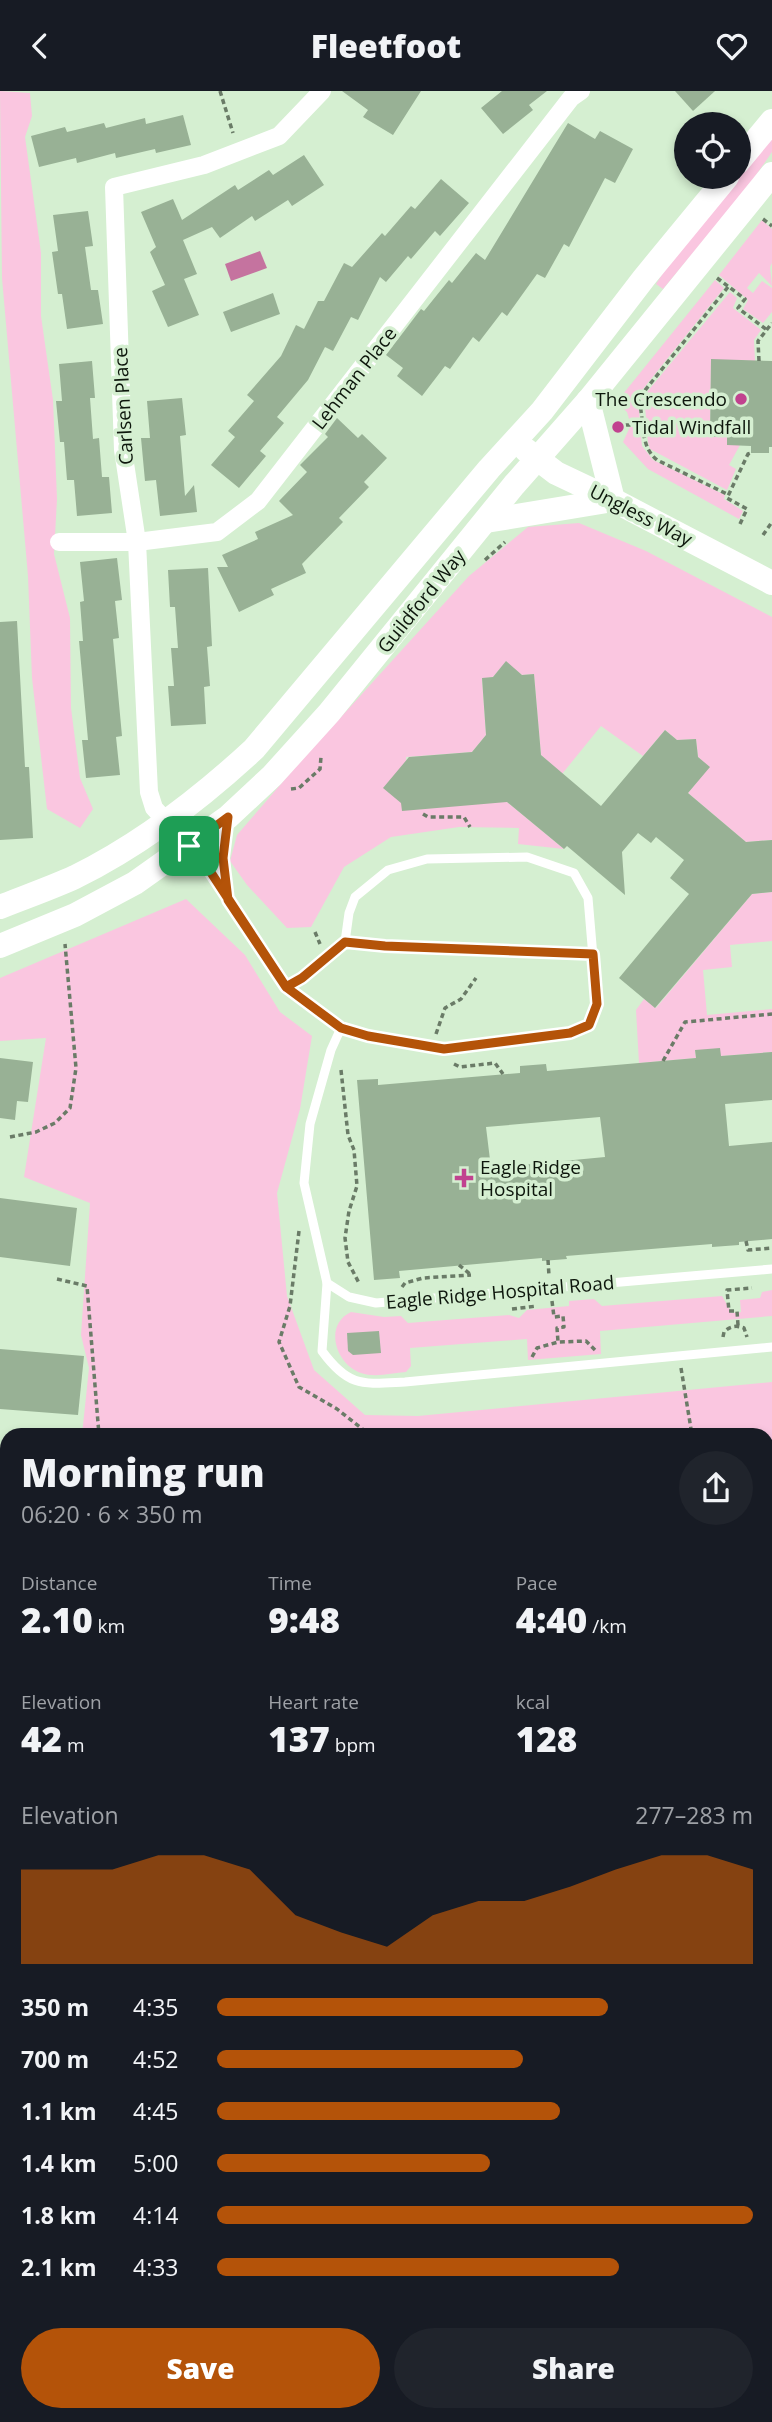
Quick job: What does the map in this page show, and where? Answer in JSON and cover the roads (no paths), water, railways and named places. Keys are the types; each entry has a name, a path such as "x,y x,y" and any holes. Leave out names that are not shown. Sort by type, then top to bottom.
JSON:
{"main road":[{"path":"751,146 772,121"},
{"name":"Guildford Way","path":"0,946 75,915 135,883 228,817 272,776 328,713 588,401 772,174"},
{"name":"Guildford Way","path":"0,907 73,878 113,856 167,822 211,789 254,749 542,411 644,278 717,189"},
{"path":"486,521 613,499 588,401"},
{"name":"Ungless Way","path":"514,441 556,473 613,499 772,583"}],"street":[{"name":"Carlsen Place","path":"189,846 154,808 149,792 137,542 123,450 114,187 204,165 279,136 322,91"},
{"name":"Lehman Place","path":"59,542 137,542 217,532 258,501 571,99 581,91"}],"lane":[{"path":"228,817 223,858 228,900"},
{"path":"189,846 208,868 286,987 341,1028 368,1036 444,1049 570,1033 589,1025 597,1004 588,898 574,873 527,857 427,859 388,870 355,897 349,913 345,942 302,978 286,987"},
{"path":"345,942 593,954"},
{"path":"341,1028 331,1050 310,1124 304,1183 327,1283 322,1351 334,1368 350,1380 405,1382 772,1347"},
{"name":"Eagle Ridge Hospital Road","path":"327,1283 349,1297 376,1303 772,1269"}],"place":[{"name":"The Crescendo","path":"741,399"},
{"name":"Tidal Windfall","path":"618,427"},
{"name":"Eagle Ridge Hospital","path":"464,1178"}]}
